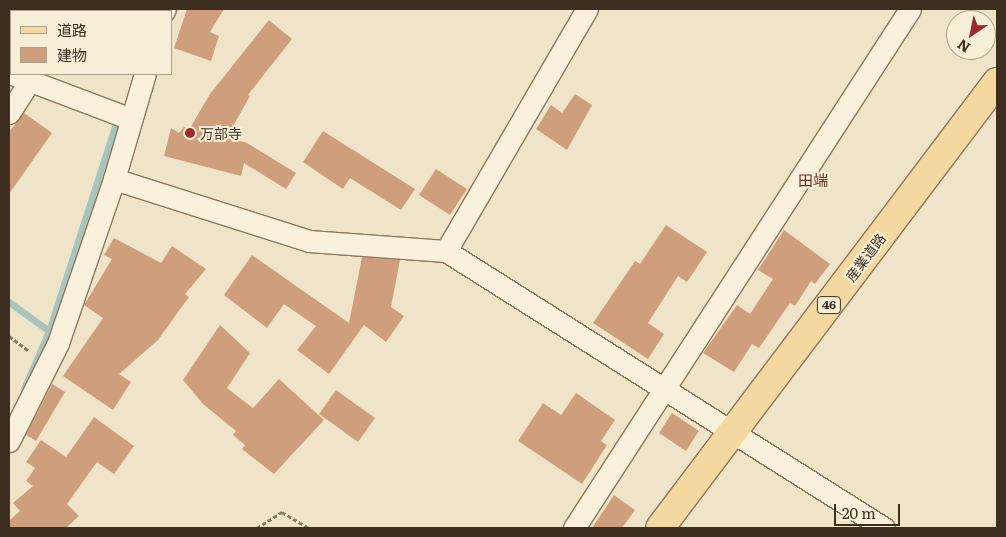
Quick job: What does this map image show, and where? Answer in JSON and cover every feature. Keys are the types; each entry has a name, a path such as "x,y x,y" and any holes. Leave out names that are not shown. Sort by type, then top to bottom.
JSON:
{"main road":[{"name":"産業道路","path":"660,528 997,82"}],"street":[{"path":"446,251 587,9"},
{"path":"574,528 910,9"},
{"path":"9,113 16,75 130,119"},
{"path":"9,441 58,343 114,179 130,119 145,75"},
{"path":"114,179 308,241 446,251 732,434 884,528"}],"path":[{"path":"9,336 37,356"},
{"path":"257,528 282,512 309,528"}],"building":[{"path":"187,9 224,9 210,32 219,36 211,61 174,48"},
{"path":"269,20 292,39 248,95 250,96 227,137 247,143 296,173 286,189 244,163 241,176 164,156 171,128 179,133 184,127 190,128 210,94"},
{"path":"575,94 592,105 567,150 536,129 551,105 562,113"},
{"path":"24,113 52,133 9,194 9,132"},
{"path":"323,131 415,189 401,210 350,178 343,189 303,162"},
{"path":"436,169 467,189 450,215 419,195"},
{"path":"666,225 707,252 687,282 678,276 648,323 664,334 648,359 593,323 635,261 640,264"},
{"path":"784,230 830,264 815,284 811,281 795,306 790,303 759,348 752,344 734,372 703,353 737,305 750,314 773,279 758,270"},
{"path":"114,238 161,263 172,246 206,269 185,294 189,297 158,340 119,374 131,382 113,410 63,376 103,318 84,305 112,259 104,255"},
{"path":"252,255 349,323 362,257 400,260 391,307 404,316 386,342 364,325 329,374 297,350 316,326 284,304 267,328 224,295"},
{"path":"220,325 250,353 227,388 253,408 279,379 324,420 274,474 242,449 245,445 233,435 236,431 203,404 183,380"},
{"path":"52,384 65,392 36,441 26,435"},
{"path":"336,390 375,418 358,442 319,414"},
{"path":"576,393 615,420 601,441 607,445 582,484 518,441 543,403 561,415"},
{"path":"672,413 699,431 686,451 659,433"},
{"path":"94,417 134,446 114,474 97,462 67,504 79,516 66,528 9,528 9,521 20,511 13,503 33,486 26,481 35,468 26,462 41,440 66,457"},
{"path":"614,495 635,510 622,528 592,528"}],"waterway":[{"path":"24,389 49,331 116,124"},
{"path":"9,302 49,331"}],"place":[{"name":"万部寺","path":"190,133"}],"district":[{"name":"田端","path":"813,180"}]}
